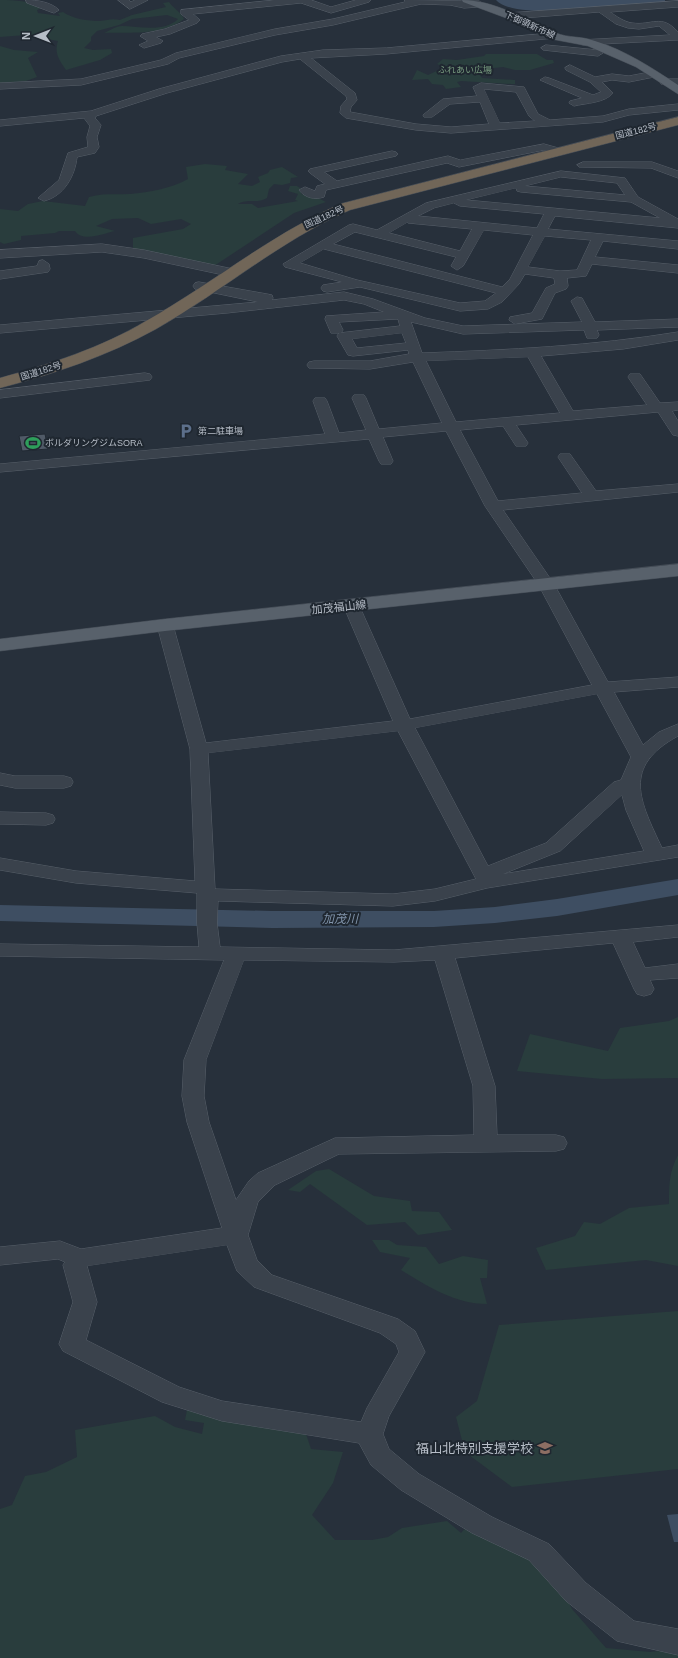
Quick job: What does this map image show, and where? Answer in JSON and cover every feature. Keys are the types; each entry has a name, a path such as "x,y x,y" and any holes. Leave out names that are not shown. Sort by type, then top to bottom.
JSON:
{"highway":[{"name":"国道182号","path":"0,378 56,361 91,348 154,316 301,227 345,207 535,157 555,150 678,116"},
{"name":"国道182号","path":"228,271 293,224 338,203 678,121"},
{"name":"国道182号","path":"0,383 65,364 138,333 171,314 205,286"}],"main road":[{"name":"下御領新市線","path":"467,0 510,16 552,36 591,43 640,65 678,90"},
{"name":"加茂福山線","path":"0,645 678,570"}],"street":[{"path":"32,0 30,2 49,7 54,10"},
{"path":"126,17 131,14 126,3 143,0"},
{"path":"208,0 218,8"},
{"path":"144,45 158,41 145,36 161,34 195,20 181,10 218,8 250,3 302,0 330,10 371,1 422,1 464,5 479,4"},
{"path":"0,86 74,83 164,62 176,56 275,32 333,22 422,1"},
{"path":"250,3 259,16"},
{"path":"510,16 676,6"},
{"path":"602,10 615,20 632,26 656,22 672,30 678,37"},
{"path":"264,26 275,32"},
{"path":"302,56 323,53 386,51 552,36"},
{"path":"257,37 276,51 302,56 313,62 351,95 352,100 346,106 345,112 350,116 416,128 450,139 496,127 603,119 621,114 678,107"},
{"path":"583,42 678,37"},
{"path":"0,123 92,114 163,91 276,51 319,46"},
{"path":"546,48 611,53"},
{"path":"137,68 163,91"},
{"path":"570,68 594,80 606,88 608,93 593,99 574,103"},
{"path":"594,80 612,77 629,79 655,74"},
{"path":"545,80 593,99"},
{"path":"665,82 678,82"},
{"path":"496,127 478,87 517,87 520,89 534,116 549,123"},
{"path":"431,112 486,104"},
{"path":"44,198 55,192 70,173 72,155 91,151 94,147 92,137 96,124 89,118 92,114"},
{"path":"621,114 646,124"},
{"path":"450,139 442,151 448,159 459,164 544,148 555,150"},
{"path":"359,148 397,155 418,166"},
{"path":"335,184 314,171 392,154"},
{"path":"535,157 570,165 652,165 678,175"},
{"path":"305,190 314,195 320,195 321,188 335,184 448,159"},
{"path":"379,234 408,219 430,205 561,174 621,180 634,199"},
{"path":"507,187 634,199 678,224"},
{"path":"446,201 678,224"},
{"path":"463,255 353,228 288,264 460,307 488,305 515,281 551,212"},
{"path":"408,219 678,245"},
{"path":"451,278 480,226"},
{"path":"520,270 560,275 582,273 598,238"},
{"path":"322,245 505,291"},
{"path":"0,254 102,248 228,271"},
{"path":"588,260 678,269"},
{"path":"0,275 44,269 43,264"},
{"path":"560,275 562,286 550,291 537,316 496,325 465,326 424,317 407,323 344,336 353,352 532,354 623,346 678,336"},
{"path":"205,286 259,298 272,298 360,282"},
{"path":"0,329 64,322 154,316 344,296 362,299 407,323 463,330 590,325 676,324"},
{"path":"577,301 590,325 596,348"},
{"path":"336,330 331,319 395,315 407,323 415,352 451,427 493,506 546,584 640,757"},
{"path":"314,365 370,365 415,352"},
{"path":"532,354 569,416"},
{"path":"0,394 145,377"},
{"path":"635,377 678,432"},
{"path":"360,398 386,461"},
{"path":"320,401 334,438"},
{"path":"0,468 678,406"},
{"path":"507,422 521,443"},
{"path":"565,457 592,497"},
{"path":"493,506 678,488"},
{"path":"351,605 404,725 487,882"},
{"path":"165,626 199,749 207,892 207,923 210,953"},
{"path":"199,749 404,725 603,688 678,682"},
{"path":"656,855 631,797 630,786 632,774 640,757 665,736 678,730"},
{"path":"0,779 15,782 64,782"},
{"path":"487,882 496,869 553,847 621,786 630,786"},
{"path":"0,818 46,819"},
{"path":"0,864 35,872 207,892 393,900 435,895 487,882 678,851"},
{"path":"0,950 237,953 320,956 442,954 678,931"},
{"path":"620,936 641,982 678,971"},
{"path":"237,953 195,1060 193,1096 198,1122 246,1265 263,1281 389,1326 406,1338 412,1352 376,1415 370,1434 371,1440 380,1457 410,1482 482,1524 539,1552 576,1592 627,1632 678,1642"},
{"path":"442,954 484,1086 486,1143"},
{"path":"236,1235 249,1198 267,1179 293,1166 324,1154 335,1146 556,1143"},
{"path":"0,1256 60,1250 80,1258 236,1235"},
{"path":"80,1258 75,1265 85,1302 72,1344 171,1395 214,1409 370,1434"}],"green space":[{"path":"0,0 33,3 44,7 37,10 38,13 60,16 58,13 63,12 71,16 91,21 112,19 120,20 132,15 166,7 163,3 169,2 184,19 156,31 104,33 120,26 151,28 166,26 178,19 167,15 132,19 119,25 97,31 91,37 91,41 84,48 93,50 111,49 112,53 100,60 66,70 57,53 58,41 26,35 0,37"},
{"path":"0,46 14,50 38,52 28,58 37,77 26,81 0,83"},
{"name":"ふれあい広場","path":"486,54 537,54 547,60 553,60 554,63 530,70 515,70 503,67 476,70 482,78 515,80 515,84 461,81 457,82 461,87 446,89 443,85 432,84 428,79 412,80 417,70 428,75 445,67 437,64 443,59 457,60 484,56"},
{"path":"205,164 227,166 225,170 248,174 238,184 252,186 260,182 258,177 268,173 270,170 282,167 298,177 291,178 290,183 282,185 274,184 269,189 267,198 264,200 245,201 238,204 252,204 258,208 298,201 295,200 298,194 288,191 290,186 297,186 303,190 301,194 314,196 326,202 294,213 214,266 133,253 133,238 183,229 191,224 181,219 151,224 138,218 112,219 96,226 115,231 94,236 88,237 79,235 75,231 59,231 55,233 21,236 21,240 4,244 0,242 0,209 18,211 28,204 43,201 85,206 89,197 160,190 188,179 186,167"},
{"path":"678,1017 678,1078 602,1079 517,1071 530,1034 608,1051 620,1028 669,1021"},
{"path":"678,1155 678,1266 646,1260 546,1270 536,1248 575,1236 584,1222 600,1224 629,1208 669,1204 670,1179"},
{"path":"329,1169 374,1196 410,1201 412,1211 439,1212 452,1230 418,1235 405,1222 367,1225 310,1184 300,1192 288,1190 316,1171"},
{"path":"372,1240 389,1240 397,1245 426,1247 439,1264 463,1256 488,1260 487,1278 480,1278 487,1304 464,1301 442,1293 421,1282 401,1270 410,1258 380,1252"},
{"path":"678,1311 678,1469 512,1487 465,1452 456,1417 477,1401 499,1325"},
{"path":"187,1410 255,1422 306,1434 311,1449 343,1452 333,1483 312,1515 335,1540 372,1540 388,1537 402,1528 447,1521 461,1533 470,1523 554,1573 572,1609 606,1648 650,1652 678,1649 678,1658 0,1658 0,1509 12,1505 25,1476 46,1472 77,1457 75,1430 155,1416 175,1427 202,1434 204,1423 185,1420"}],"water":[{"path":"496,0 665,1 662,4 574,11 549,11 525,10 507,7"},
{"path":"678,1514 678,1542 674,1542 667,1515"}],"building":[{"name":"ボルダリングジムSORA","path":"45,434 48,449 22,451 19,436"}],"waterway":[{"name":"加茂川","path":"0,913 272,920 434,919 495,915 557,908 678,887"}],"place":[{"name":"第二駐車場","path":"186,431"},
{"name":"ボルダリングジムSORA","path":"33,443"},
{"name":"福山北特別支援学校","path":"545,1448"}]}
